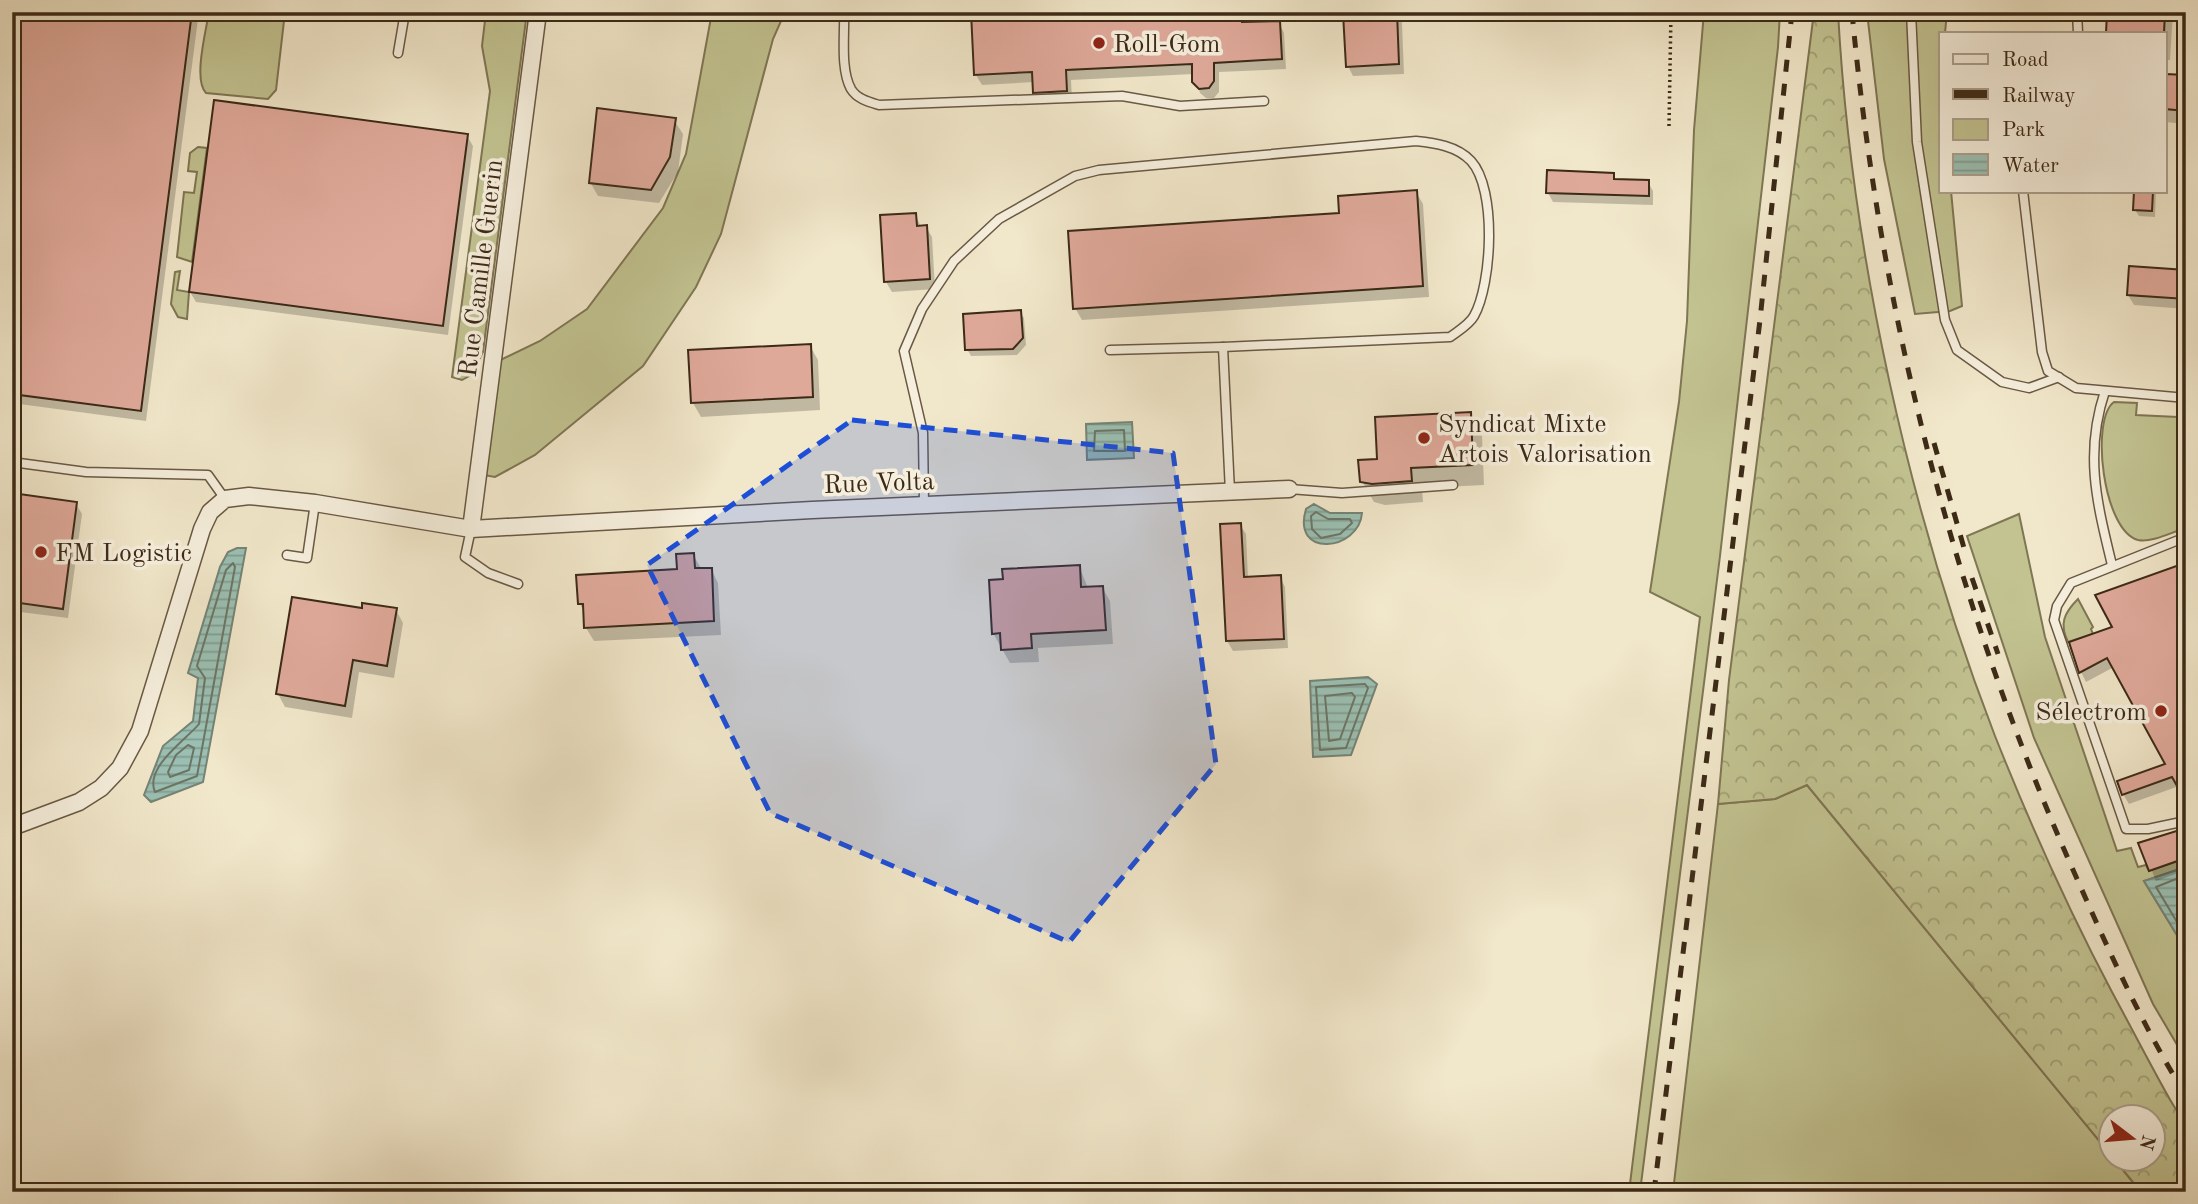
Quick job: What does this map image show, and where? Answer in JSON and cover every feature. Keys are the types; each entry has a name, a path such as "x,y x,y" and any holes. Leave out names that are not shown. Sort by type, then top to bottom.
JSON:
{"street":[{"name":"Rue Camille Guerin","path":"471,529 538,12"},
{"name":"Rue Volta","path":"225,499 249,496 315,503 471,529 1289,489"},
{"path":"12,827 79,802 101,788 120,768 140,731 202,529 210,512 225,499"}],"lane":[{"path":"398,53 405,12"},
{"path":"844,12 846,65 851,89 860,98 879,105 1122,96 1180,106 1264,101"},
{"path":"1911,12 1917,142 1945,320 1957,350 2002,382 2029,388 2059,377"},
{"path":"2077,12 2078,32"},
{"path":"924,505 923,433 904,351 922,309 954,261 999,219 1075,176 1099,170 1416,141 1446,146 1470,160 1480,174 1488,201 1486,278 1473,319 1450,337 1110,350"},
{"path":"2023,192 2042,352 2048,371 2076,388 2186,398"},
{"path":"1223,347 1230,492"},
{"path":"2105,391 2096,419 2093,480 2112,565"},
{"path":"12,462 86,471 208,475 225,499"},
{"path":"1289,489 1342,493 1453,485"},
{"path":"287,555 307,558 315,503"},
{"path":"471,529 466,558 488,573 518,584"},
{"path":"2186,537 2071,583 2057,606 2054,620 2126,829 2148,829 2186,821"}],"path":[{"path":"1669,126 1671,12"}],"highlighted area":[{"path":"852,420 1173,453 1216,764 1069,942 770,813 647,565"}],"green space":[{"path":"209,12 285,12 276,90 268,99 206,93 202,87 200,67"},
{"path":"486,12 527,12 483,352 471,375 462,380 452,377 490,91 482,46"},
{"path":"712,12 785,12 773,39 721,234 696,287 643,366 535,455 495,477 478,474 492,364 540,341 587,309 663,208 686,154"},
{"path":"1704,12 1780,12 1778,47 1720,556 1640,1192 1629,1192 1700,617 1650,592 1679,402 1687,321 1694,130"},
{"path":"1814,12 1838,12 1856,195 1871,288 1889,380 1936,563 1995,736 2036,834 2096,961 2185,1125 2188,1144 2186,1192 2141,1192 2125,1172 2166,1172 2166,1102 2096,1102 2096,1137 1807,785 1775,799 1718,804 1729,680"},
{"path":"1867,12 1947,12 1945,32 1939,32 1939,192 1951,192 1962,306 1950,311 1915,314 1884,159"},
{"path":"198,147 207,148 192,262 177,257 184,192 194,193 197,172 188,171 190,153"},
{"path":"180,271 177,290 189,292 187,319 178,317 171,304 175,272"},
{"path":"2114,402 2137,403 2136,415 2178,417 2186,406 2186,528 2144,541 2126,532 2116,517 2104,474 2102,451 2107,412"},
{"path":"2019,514 2045,637 2117,851 2131,848 2138,867 2146,865 2149,871 2186,858 2186,867 2144,881 2186,950 2186,1060 2153,1004 2034,738 1967,536"},
{"path":"2078,599 2093,627 2093,634 2068,642 2064,619"},
{"path":"1807,785 2096,1137 2096,1172 2125,1172 2141,1192 1673,1192 1718,804 1775,799"}],"water":[{"path":"1132,422 1134,458 1087,460 1086,424"},
{"path":"1314,504 1330,513 1362,513 1358,526 1339,542 1316,542 1308,536 1304,525 1306,509"},
{"path":"246,548 203,782 151,802 144,795 163,746 193,721 198,678 188,673 220,567 228,552"},
{"path":"1368,677 1377,684 1351,755 1313,757 1310,681"},
{"path":"2186,867 2186,950 2144,881"}],"building":[{"path":"192,12 141,411 12,394 12,14"},
{"name":"Roll-Gom","path":"971,12 1242,12 1242,22 1280,21 1282,59 1214,63 1214,81 1209,88 1199,89 1192,82 1192,64 1066,70 1067,91 1033,93 1032,72 974,75"},
{"path":"1397,12 1399,64 1346,67 1343,13"},
{"path":"2107,12 2165,12 2164,32 2106,32"},
{"path":"2166,74 2186,75 2186,111 2166,109"},
{"path":"214,100 468,134 443,326 189,292"},
{"path":"597,108 676,118 670,157 651,190 589,183"},
{"path":"1547,170 1614,173 1614,179 1649,180 1649,196 1546,193"},
{"path":"1417,190 1423,286 1073,309 1068,231 1339,213 1338,196"},
{"path":"2134,192 2153,192 2152,211 2133,210"},
{"path":"916,213 917,226 927,225 930,279 884,282 880,215"},
{"path":"2129,266 2186,270 2186,299 2127,295"},
{"path":"1021,310 1023,338 1013,349 965,350 963,314"},
{"path":"811,344 813,397 691,403 688,350"},
{"name":"Syndicat Mixte Artois Valorisation","path":"1471,412 1473,465 1411,468 1412,481 1372,484 1360,482 1358,460 1377,459 1375,417"},
{"name":"FM Logistic","path":"12,493 77,502 63,609 12,602"},
{"path":"1241,523 1244,577 1281,575 1284,639 1226,641 1220,524"},
{"path":"694,553 695,568 712,568 714,621 584,628 583,604 578,604 576,575 677,569 676,554"},
{"name":"Sélectrom","path":"2182,564 2186,575 2186,802 2172,777 2122,795 2117,781 2165,764 2107,658 2079,673 2069,642 2112,627 2095,595"},
{"path":"1080,565 1081,587 1103,586 1106,630 1031,634 1032,648 1001,650 1000,633 992,634 989,580 1003,579 1002,569"},
{"path":"292,597 362,608 362,603 397,608 387,666 353,660 345,706 276,694"},
{"path":"2186,828 2186,858 2149,871 2138,843"}],"railway":[{"path":"1654,1192 1760,320 1792,12"},
{"path":"1852,12 1882,236 1903,346 1929,456 1959,564 1994,671 2034,777 2078,881 2128,990 2186,1096"},
{"path":"1934,443 1964,548"},
{"path":"1972,578 1998,654"}],"place":[{"name":"Roll-Gom","path":"1099,43"},
{"name":"Syndicat Mixte Artois Valorisation","path":"1424,438"},
{"name":"FM Logistic","path":"41,552"},
{"name":"Sélectrom","path":"2161,711"}]}
